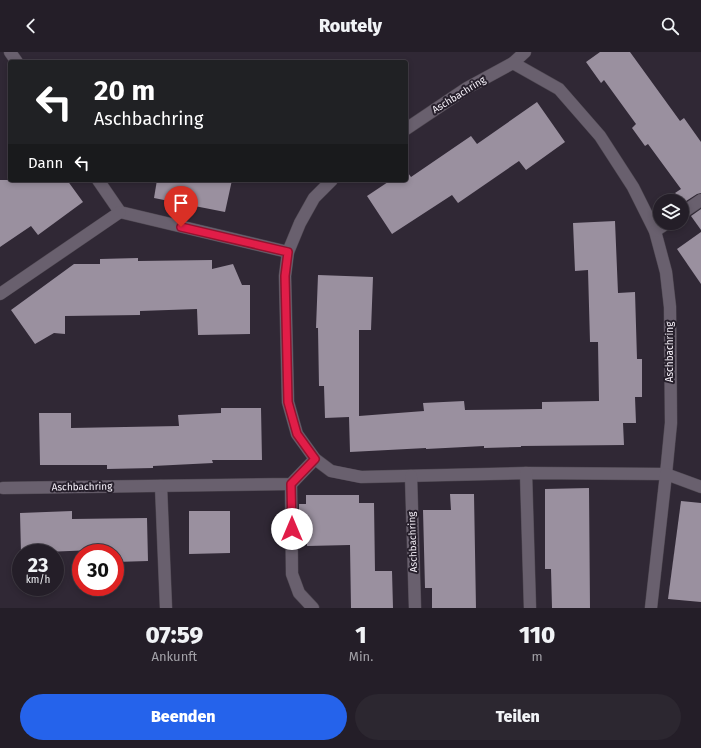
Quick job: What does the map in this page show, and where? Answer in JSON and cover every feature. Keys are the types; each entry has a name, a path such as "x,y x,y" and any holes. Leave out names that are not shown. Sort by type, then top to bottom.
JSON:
{"street":[{"name":"Aschbachring","path":"408,128 467,88 513,63 526,52"},
{"name":"Aschbachring","path":"513,63 559,89 600,136 633,187 655,231 666,272 670,307 671,422 651,608"},
{"path":"99,182 120,212 288,252"},
{"path":"330,182 314,198 300,223 288,252 285,276 288,402 297,434 315,459 331,471 361,477 526,473 666,474 701,486"},
{"path":"689,208 701,200"},
{"path":"0,294 120,212"},
{"path":"313,608 298,593 292,574 291,484 315,459"},
{"path":"526,473 530,608"},
{"name":"Aschbachring","path":"411,476 415,608"},
{"name":"Aschbachring","path":"3,488 291,484"},
{"path":"161,486 166,608"}],"building":[{"path":"600,52 630,52 680,121 684,118 701,142 701,193 689,199 689,194 676,194 675,193 681,189 648,144 645,146 632,128 636,124 604,80 601,83 586,62"},
{"path":"537,102 565,142 526,170 519,161 458,203 452,195 392,234 367,196 388,182 408,182 408,173 411,177 471,136 477,144"},
{"path":"0,180 8,180 8,182 68,182 83,202 38,235 31,226 0,247"},
{"path":"157,182 232,182 225,212 154,198"},
{"path":"701,209 701,230 691,216"},
{"path":"615,221 618,293 635,292 637,359 642,359 642,397 635,397 636,423 623,423 624,445 521,446 484,448 484,446 350,452 349,417 325,418 324,386 319,386 318,328 316,328 318,275 373,277 371,330 359,330 359,416 424,411 423,403 464,401 465,410 542,409 542,402 599,401 598,342 590,342 588,270 575,271 573,223"},
{"path":"701,232 701,284 677,249"},
{"path":"138,258 138,261 212,260 212,269 233,264 242,285 250,285 250,334 198,335 197,309 140,311 140,315 65,316 65,334 54,333 35,344 11,310 74,264 100,264 100,259"},
{"path":"221,408 261,408 262,460 212,460 213,463 153,466 153,468 107,469 107,465 40,465 39,413 71,413 71,428 179,426 178,415 221,413"},
{"path":"589,488 590,608 552,608 551,569 545,569 545,489"},
{"path":"450,494 474,494 476,608 432,608 432,588 425,588 423,510 451,510"},
{"path":"306,495 359,495 359,503 374,503 375,571 392,571 393,608 351,608 350,545 307,546 307,529 299,529 299,504 306,504"},
{"path":"681,501 701,503 701,602 668,599"},
{"path":"72,511 72,519 147,518 148,561 124,562 124,544 72,544 72,551 64,551 64,544 21,544 20,513"},
{"path":"189,511 230,511 230,553 189,554"}],"route":[{"path":"181,227 288,252 285,276 288,402 297,434 315,459 291,484 292,529"}]}
